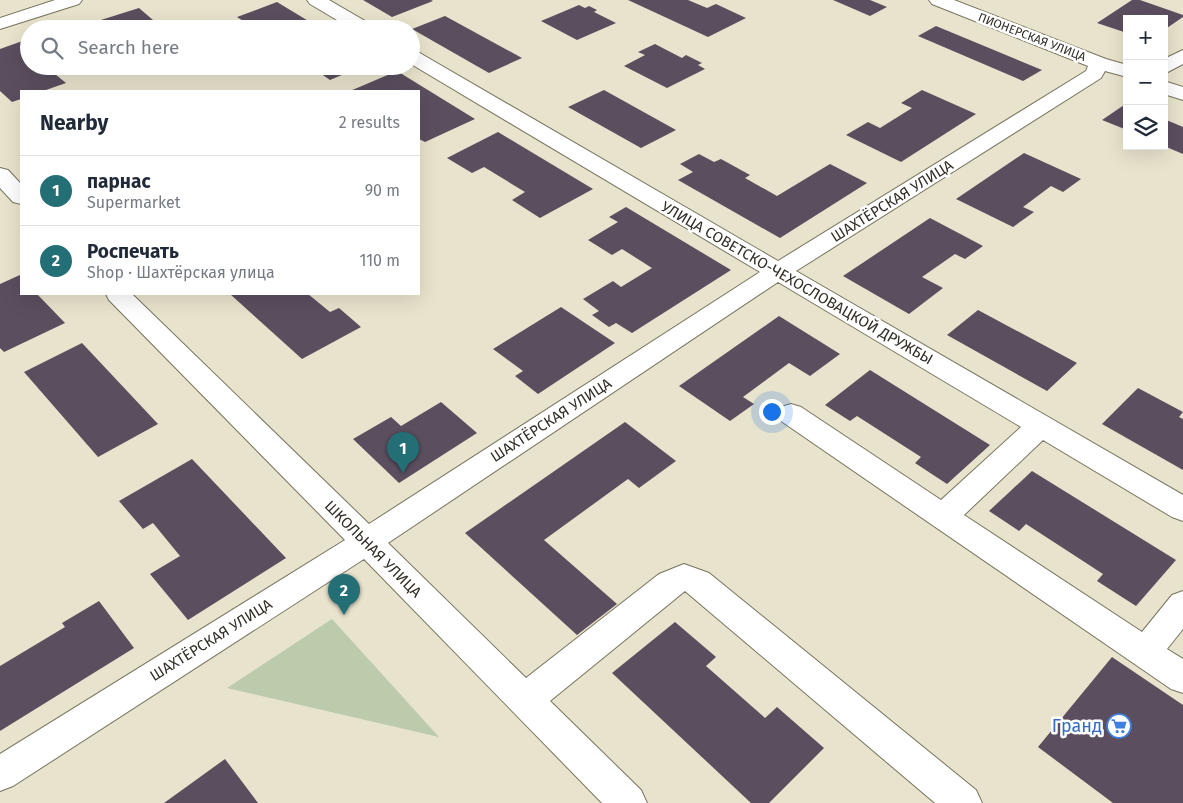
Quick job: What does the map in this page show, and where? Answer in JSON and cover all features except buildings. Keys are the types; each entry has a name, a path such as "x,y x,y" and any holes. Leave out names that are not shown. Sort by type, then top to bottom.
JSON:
{"street":[{"path":"0,24 73,0"},
{"path":"316,0 350,20"},
{"name":"ПИОНЕРСКАЯ УЛИЦА","path":"938,0 1099,63 1123,70"},
{"path":"1168,65 1183,56"},
{"name":"УЛИЦА СОВЕТСКО-ЧЕХОСЛОВАЦКОЙ ДРУЖБЫ","path":"420,61 1183,509"},
{"name":"ШАХТЁРСКАЯ УЛИЦА","path":"0,774 366,542 777,272 1094,74 1099,63"},
{"path":"1168,88 1183,94"},
{"path":"0,175 20,196"},
{"name":"ШКОЛЬНАЯ УЛИЦА","path":"119,295 628,803"},
{"path":"791,414 1183,678"},
{"path":"943,516 1040,426"},
{"path":"525,700 670,583 684,577 698,582 963,803"},
{"path":"1145,652 1183,605"}],"green space":[{"path":"332,619 439,737 227,688"}],"place":[{"name":"парнас","path":"403,473"},
{"name":"Роспечать","path":"344,615"},
{"name":"Гранд","path":"1119,726"}]}
